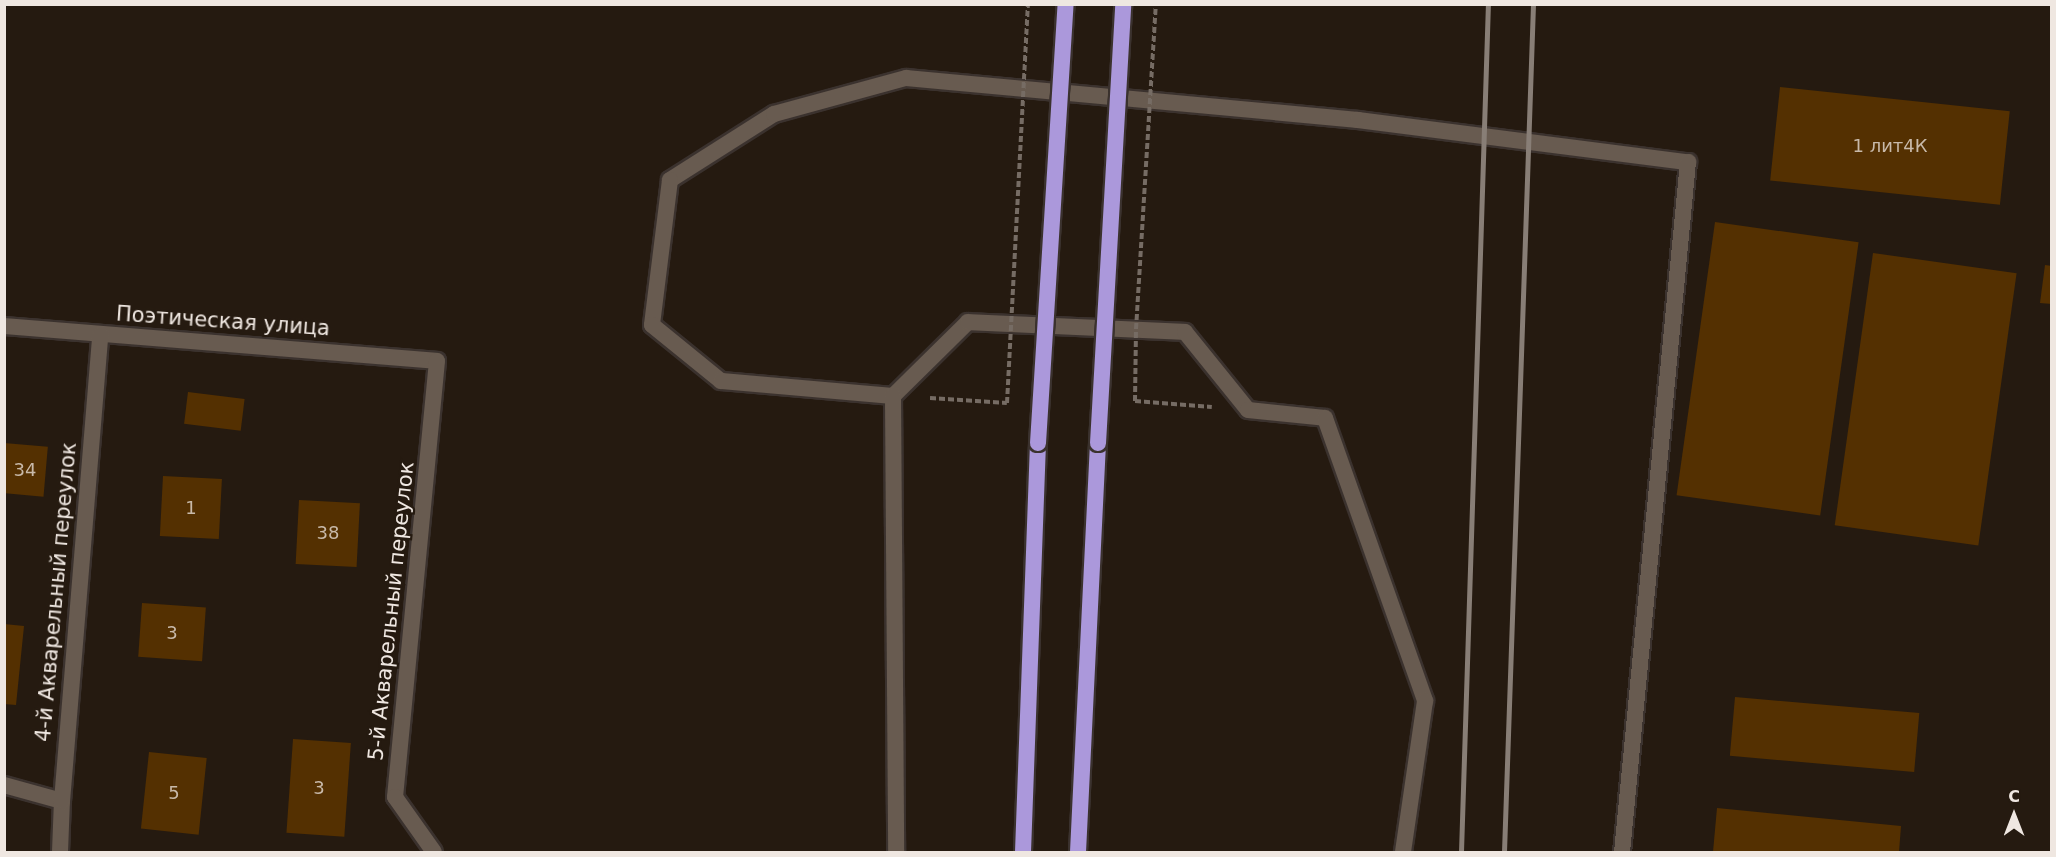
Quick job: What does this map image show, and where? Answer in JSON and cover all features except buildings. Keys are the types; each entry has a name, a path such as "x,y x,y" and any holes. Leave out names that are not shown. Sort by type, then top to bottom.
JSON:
{"highway":[{"path":"1023,852 1038,443 1066,4"},
{"path":"1078,852 1123,4"}],"street":[{"path":"893,396 721,381 652,325 670,180 774,114 906,78 1358,120 1688,162 1622,852"},
{"path":"896,852 893,396 968,322 1185,332 1248,410 1325,418 1425,701 1403,852"},
{"name":"Поэтическая улица","path":"4,326 437,361"},
{"name":"4-й Акварельный переулок","path":"60,852 62,801 100,335"},
{"name":"5-й Акварельный переулок","path":"435,852 395,797 437,361"},
{"path":"4,784 62,801"}],"path":[{"path":"893,396 1007,403 1028,4"},
{"path":"1156,4 1136,329 1135,401 1248,410"}],"railway":[{"path":"1461,852 1488,4"},
{"path":"1504,852 1533,4"}]}
